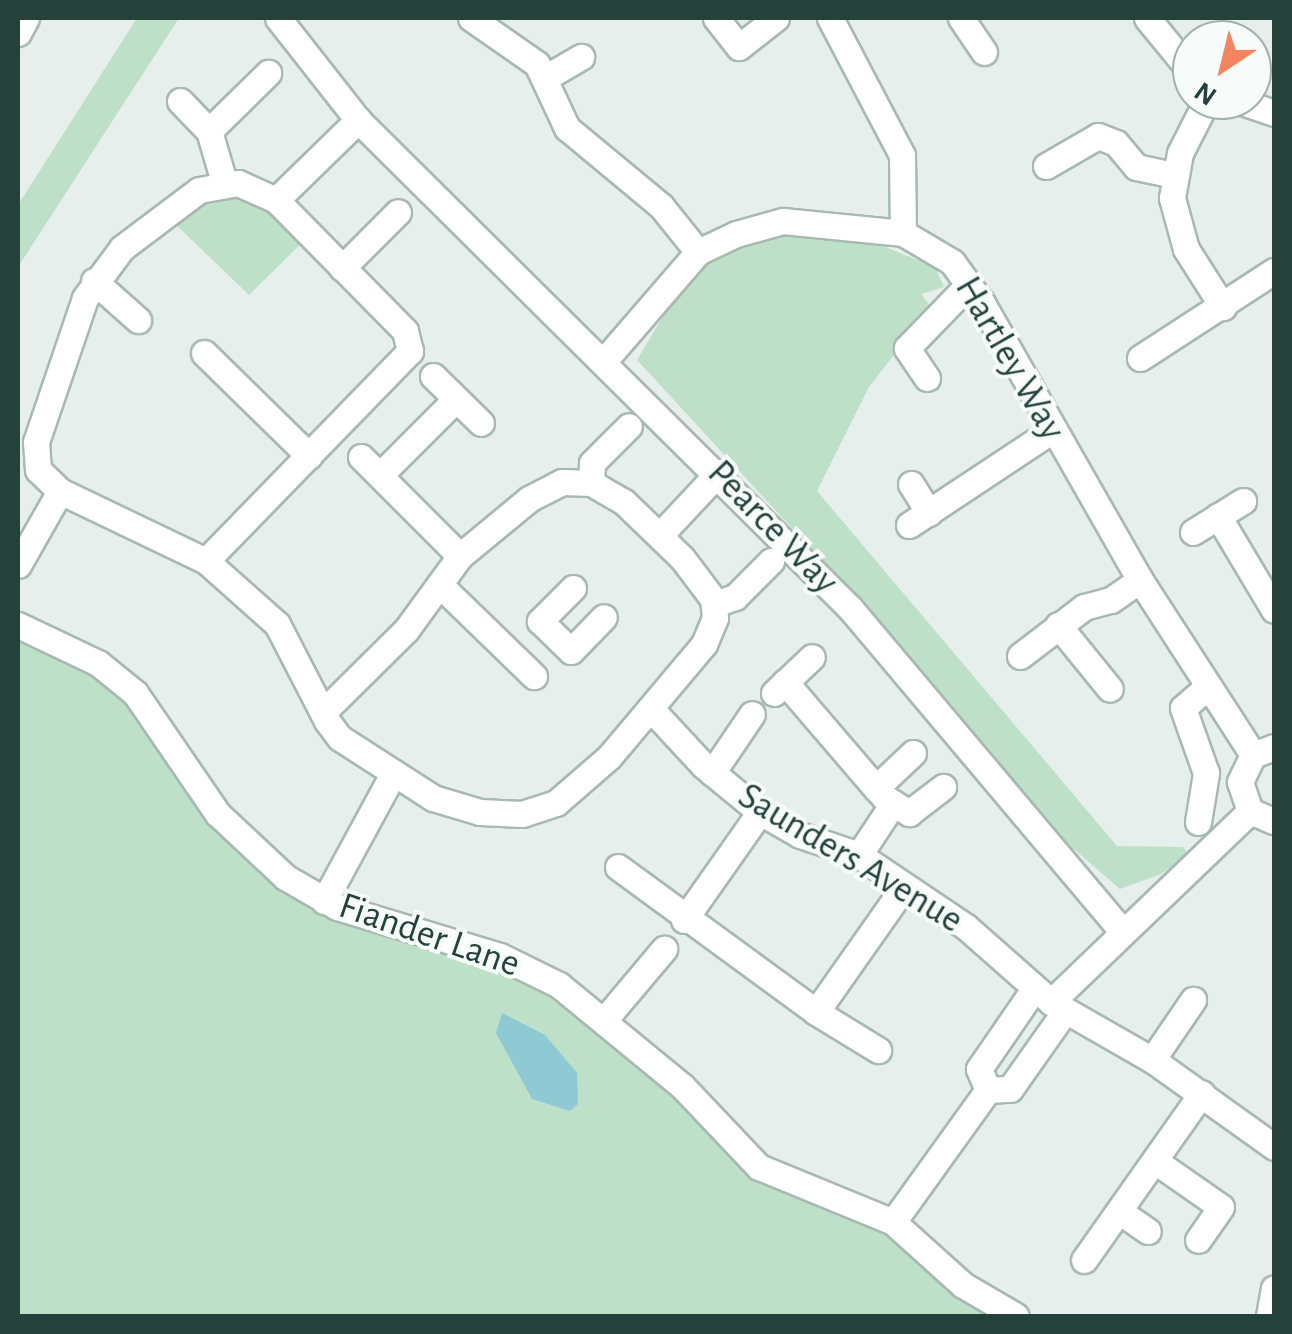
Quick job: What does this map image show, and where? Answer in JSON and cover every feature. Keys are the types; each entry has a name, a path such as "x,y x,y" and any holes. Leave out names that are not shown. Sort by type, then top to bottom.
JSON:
{"street":[{"name":"Pearce Way","path":"278,18 358,120 719,472 892,656 1122,932"},
{"path":"471,18 537,64 567,128 660,206 698,252"},
{"path":"716,18 739,47 776,18"},
{"path":"830,18 902,155 904,233"},
{"path":"961,18 984,52"},
{"path":"1147,18 1172,49"},
{"path":"545,78 582,57"},
{"path":"210,130 268,73"},
{"path":"180,101 210,130 224,182"},
{"path":"276,200 358,120"},
{"path":"1199,120 1174,174 1179,234 1224,307"},
{"path":"1046,166 1098,136 1116,143 1136,166 1174,174"},
{"path":"206,561 410,352 405,331 276,200 255,188 224,182 199,190 161,218 94,281 26,447 38,470 60,490 206,561 277,624 323,712 340,738 392,776 480,812 522,814 556,803 653,711 710,635 714,604 660,535 591,483 572,480 544,489 460,556 406,630 323,712"},
{"path":"342,268 398,212"},
{"name":"Hartley Way","path":"603,362 698,252 784,221 904,233 952,262 969,284 1051,431 1207,687 1264,751"},
{"path":"1140,358 1274,271"},
{"path":"94,281 138,320"},
{"path":"926,378 907,348 969,284"},
{"path":"204,352 309,456"},
{"path":"432,376 481,422"},
{"path":"456,399 371,466 460,556"},
{"path":"591,483 592,463 629,426"},
{"path":"911,484 919,519 1051,431"},
{"path":"660,535 719,472"},
{"path":"18,566 60,490"},
{"path":"1193,532 1243,501"},
{"path":"1218,516 1274,610"},
{"path":"714,604 735,597 771,561"},
{"path":"1020,656 1058,625 1140,580"},
{"path":"440,585 530,672 556,637"},
{"path":"573,588 540,621 556,637 571,651 604,617"},
{"name":"Fiander Lane","path":"18,625 120,679 162,724 235,832 273,868 324,901 523,966 605,1019 682,1086 759,1167 893,1222 963,1285 1016,1316"},
{"path":"1058,625 1110,689"},
{"path":"812,656 780,688 884,796 914,812 943,787"},
{"path":"1198,822 1206,774 1183,708 1207,687"},
{"name":"Saunders Avenue","path":"653,711 712,773 760,812 800,835 859,855 902,888 966,926 1050,1001 1152,1060 1274,1147"},
{"path":"712,773 752,714"},
{"path":"1264,751 1240,782 1250,810 1274,822"},
{"path":"859,855 884,796 913,753"},
{"path":"324,901 392,776"},
{"path":"988,1090 979,1069 1250,810"},
{"path":"684,920 760,812"},
{"path":"618,867 684,920 878,1050"},
{"path":"816,1012 902,888"},
{"path":"605,1019 664,948"},
{"path":"1152,1060 1193,1000"},
{"path":"988,1090 1010,1089 1050,1001"},
{"path":"893,1222 988,1090"},
{"path":"1084,1260 1202,1093"},
{"path":"1155,1161 1221,1207 1198,1240"},
{"path":"1119,1212 1148,1230"},
{"path":"1268,1316 1274,1288"}],"green space":[{"path":"137,18 179,18 18,267 18,205"},
{"path":"228,193 253,197 304,241 249,295 171,220 200,201"},
{"path":"785,236 873,242 935,267 944,287 921,294 931,307 869,387 817,491 1117,846 1183,847 1188,855 1161,874 1120,889 1068,844 895,640 637,360 669,306 711,257"},
{"path":"18,635 117,684 251,856 451,956 521,971 687,1098 685,1108 706,1133 874,1218 1002,1316 18,1316"}],"water":[{"path":"502,1013 545,1035 577,1073 578,1104 570,1111 532,1099 496,1033"}]}
